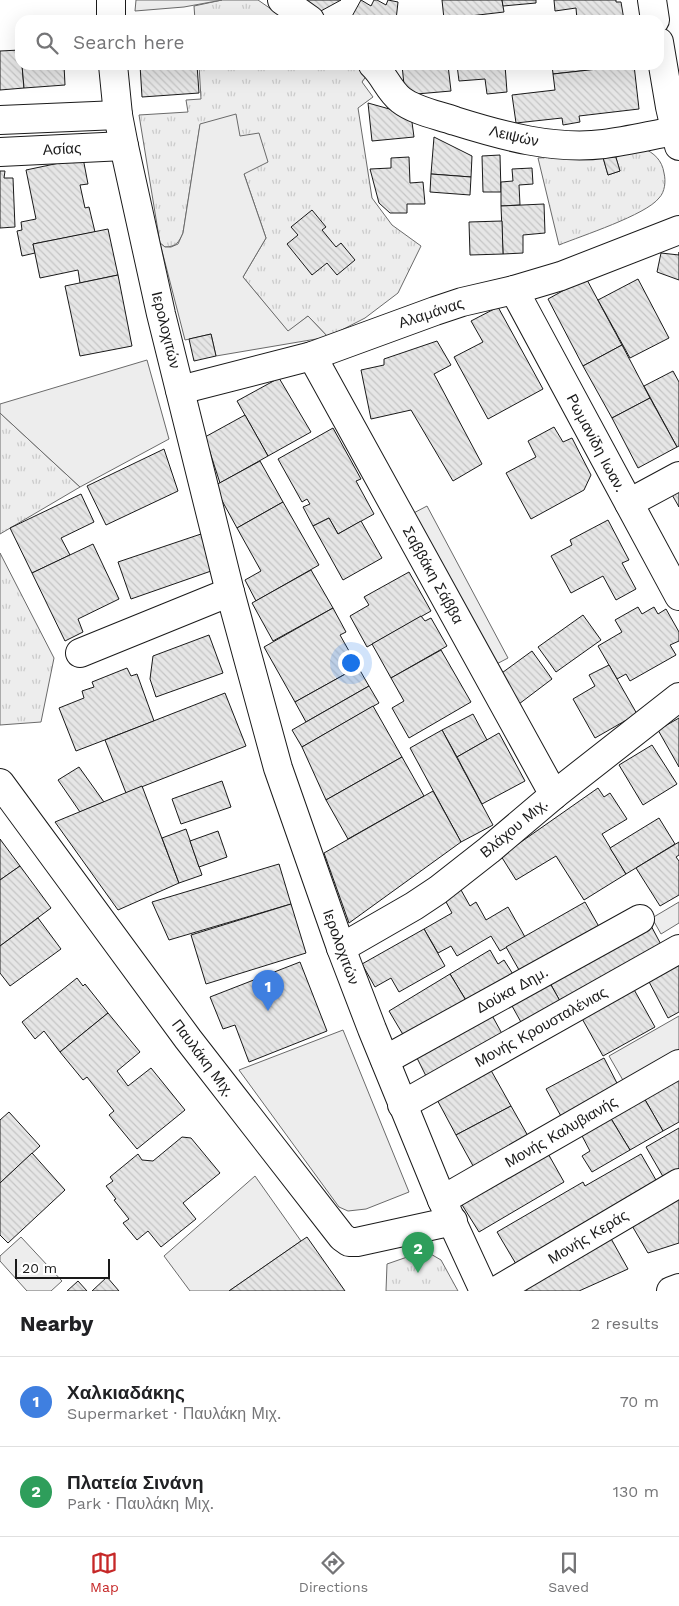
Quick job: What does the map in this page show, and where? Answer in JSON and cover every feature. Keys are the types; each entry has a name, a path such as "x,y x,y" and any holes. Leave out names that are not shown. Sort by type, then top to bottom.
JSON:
{"street":[{"path":"111,0 111,15"},
{"path":"282,0 303,15"},
{"path":"652,0 654,15"},
{"name":"Ιερολοχιτών","path":"114,70 118,115 124,146 162,314 230,592 278,768 340,948 402,1105 484,1291"},
{"name":"Λειψών","path":"378,70 397,96 408,105 471,126 523,140 558,144 604,144 677,138"},
{"path":"664,70 677,138"},
{"name":"Ασίας","path":"0,120 118,115"},
{"name":"Ασίας","path":"0,152 124,146"},
{"name":"Αλαμάνας","path":"180,390 312,356 462,302 514,290 591,266 679,230"},
{"name":"Ρωμανίδη Ιωαν.","path":"514,290 679,596"},
{"name":"Σαββάκη Σάββα","path":"312,356 554,795"},
{"path":"629,503 679,476"},
{"path":"80,653 230,592"},
{"name":"Βλάχου Μιχ.","path":"340,948 414,906 438,890 554,795 679,697"},
{"name":"Παυλάκη Μιχ.","path":"0,783 188,1039 342,1237 349,1242 357,1242 448,1210"},
{"name":"Δούκα Δημ.","path":"385,1060 640,919"},
{"name":"Μονής Κρουσταλένιας","path":"402,1105 679,949"},
{"name":"Μονής Καλυβιανής","path":"448,1210 679,1064"},
{"name":"Μονής Κεράς","path":"496,1291 679,1182"},
{"path":"671,1291 679,1288"}],"green space":[{"path":"222,0 258,0 280,15 195,15 194,6"},
{"path":"199,70 360,70 367,75 362,82 373,97 358,108 372,198 392,225 421,246 398,293 365,318 328,337 308,316 288,332 243,277 266,238 244,174 240,136 200,125 183,233 172,246 165,247 160,243 139,115 188,112 186,100 201,99"},
{"path":"643,148 657,158 663,168 665,179 663,193 659,198 652,205 627,218 559,245 538,158 602,154 608,175 620,171 614,151"},
{"path":"0,413 80,487 0,534"},
{"path":"0,553 54,658 41,722 0,725"},
{"path":"429,1253 441,1260 458,1291 386,1291 387,1264 413,1255"}],"shaded area":[{"path":"136,0 222,0 184,7 135,11"},
{"path":"236,114 240,136 259,133 268,162 244,174 266,238 243,277 288,331 308,316 328,337 216,356 211,334 185,340 160,243 165,247 178,244 183,233 200,124"},
{"path":"147,360 169,439 80,487 0,413 0,404"},
{"path":"427,506 508,658 489,668 408,516"},
{"path":"679,902 679,923 661,934 652,918"},
{"path":"679,1016 679,1050 624,1082 609,1056"},
{"path":"343,1030 409,1192 366,1209 348,1211 339,1207 239,1070"},
{"path":"255,1176 301,1241 229,1291 190,1291 164,1256"},
{"path":"21,1237 62,1281 51,1291 27,1291 0,1261 0,1256"}],"building":[{"path":"303,0 341,0 319,12"},
{"path":"361,0 371,6 374,0 386,5 388,0 398,2 397,15 353,15"},
{"path":"442,0 502,0 504,12 478,15 444,15"},
{"path":"502,0 536,0 536,3 503,6"},
{"path":"554,0 616,0 616,2 621,2 623,15 577,15 576,8 555,11"},
{"path":"15,50 15,70 22,70 24,88 0,90 0,51"},
{"path":"22,70 64,70 65,85 24,88"},
{"path":"140,70 197,70 199,93 142,97"},
{"path":"402,70 449,70 451,91 405,95"},
{"path":"458,70 505,70 507,92 487,94 485,79 459,81"},
{"path":"553,70 590,70 553,74"},
{"path":"589,70 635,70 639,109 579,116 580,122 563,125 562,118 516,123 512,95 555,90 553,74"},
{"path":"368,103 411,115 414,137 372,141"},
{"path":"434,137 472,156 471,177 431,174"},
{"path":"614,151 620,171 608,175 602,154"},
{"path":"500,155 501,192 483,192 482,156"},
{"path":"409,157 410,183 423,182 425,204 407,204 407,213 390,213 379,203 370,169 391,168 391,158"},
{"path":"83,158 88,184 80,185 85,208 89,207 95,232 33,244 35,253 22,256 17,231 22,230 21,222 36,219 26,170"},
{"path":"532,168 533,184 519,185 520,205 501,206 501,182 513,181 512,169"},
{"path":"0,171 5,171 4,178 13,178 15,227 0,228"},
{"path":"431,174 471,177 470,195 430,192"},
{"path":"544,204 545,233 523,235 523,253 503,254 501,206"},
{"path":"312,210 326,227 322,230 336,247 341,243 355,260 337,275 327,263 312,275 287,244 298,235 291,227"},
{"path":"502,221 503,254 470,255 469,222"},
{"path":"108,229 118,275 80,283 78,270 40,278 33,244"},
{"path":"661,253 679,255 679,280 657,272"},
{"path":"118,275 132,346 80,356 65,286"},
{"path":"586,278 622,345 583,366 548,299"},
{"path":"638,279 669,338 630,358 598,300"},
{"path":"498,307 543,389 488,419 454,357 483,342 471,321"},
{"path":"211,334 216,356 194,361 189,339"},
{"path":"437,341 451,365 434,374 482,464 453,481 411,410 371,419 361,370 384,365 384,359"},
{"path":"622,345 650,398 612,418 583,366"},
{"path":"673,371 679,382 679,446 677,447 644,386"},
{"path":"279,378 311,432 268,456 237,401"},
{"path":"650,398 677,447 638,468 612,418"},
{"path":"245,415 268,456 220,483 205,437"},
{"path":"554,427 563,442 572,438 591,475 584,490 531,519 506,473 536,457 528,441"},
{"path":"333,428 361,479 356,481 374,514 338,534 329,518 313,526 303,507 310,504 307,499 302,502 278,459"},
{"path":"164,449 178,491 106,525 87,486"},
{"path":"260,461 283,502 237,528 214,486"},
{"path":"679,488 679,507 671,493"},
{"path":"81,494 94,522 61,538 70,555 32,573 10,528"},
{"path":"283,502 319,565 256,601 245,580 261,571 237,528"},
{"path":"329,518 338,534 361,521 382,558 343,580 313,526"},
{"path":"608,520 629,560 622,563 636,589 616,600 603,576 571,593 551,556 572,545 570,540"},
{"path":"201,534 214,570 131,599 118,562"},
{"path":"93,544 119,599 78,619 83,632 65,641 32,573"},
{"path":"311,570 333,608 273,641 252,603"},
{"path":"409,572 431,611 367,647 350,616 369,605 364,597"},
{"path":"638,607 642,614 654,607 658,614 666,609 679,632 679,641 670,645 676,655 630,681 626,674 617,679 598,646 622,632 615,620"},
{"path":"333,608 346,632 340,635 358,667 295,702 264,647"},
{"path":"583,615 601,640 556,672 538,647"},
{"path":"421,616 425,621 431,618 447,646 391,678 372,644"},
{"path":"209,635 223,673 156,697 150,679 153,656"},
{"path":"441,650 471,702 409,738 392,708 404,701 391,678"},
{"path":"532,651 552,679 515,707 495,678"},
{"path":"609,665 637,714 595,738 573,699 595,686 589,675"},
{"path":"358,667 369,686 306,722 295,702"},
{"path":"127,668 131,676 137,674 154,721 76,751 59,708 84,698 82,691 94,687 92,682"},
{"path":"369,686 379,703 302,747 292,730"},
{"path":"225,693 246,746 126,793 105,740"},
{"path":"373,706 402,757 326,800 302,747"},
{"path":"473,714 487,740 457,757 442,730"},
{"path":"679,718 679,767 658,730"},
{"path":"442,730 493,825 461,842 410,748"},
{"path":"499,733 525,781 482,804 457,757"},
{"path":"652,745 677,784 643,805 619,765"},
{"path":"402,757 424,796 348,839 326,800"},
{"path":"79,767 104,802 80,812 58,780"},
{"path":"222,781 231,807 181,824 172,799"},
{"path":"142,786 179,883 118,910 55,822"},
{"path":"598,788 604,797 610,793 627,819 602,834 626,874 584,900 556,856 516,880 501,856"},
{"path":"433,791 461,842 349,923 324,853"},
{"path":"659,818 675,844 626,874 610,848"},
{"path":"186,829 202,875 179,883 162,838"},
{"path":"218,831 227,857 199,867 190,841"},
{"path":"0,839 20,866 0,880"},
{"path":"679,842 679,855 676,857 679,861 679,895 660,906 636,868"},
{"path":"279,864 291,904 169,940 152,902"},
{"path":"20,866 51,908 0,946 0,880"},
{"path":"461,890 470,906 476,902 486,920 508,907 525,937 500,951 491,936 457,956 451,946 438,953 424,929 452,913 445,900"},
{"path":"585,902 602,932 523,977 506,947"},
{"path":"291,904 306,953 206,984 191,935"},
{"path":"38,918 61,949 10,986 0,973 0,946"},
{"path":"648,920 666,954 565,1010 546,976"},
{"path":"424,929 445,966 399,992 391,978 375,987 362,964"},
{"path":"490,950 498,964 504,960 516,979 470,1007 450,974"},
{"path":"679,958 679,1012 668,1018 646,976"},
{"path":"300,962 327,1031 249,1062 235,1025 223,1029 210,997"},
{"path":"450,974 470,1007 408,1043 389,1011"},
{"path":"546,976 565,1010 526,1031 507,997"},
{"path":"77,978 83,986 85,984 108,1013 60,1052 44,1031 35,1039 22,1022"},
{"path":"632,986 655,1027 603,1056 580,1015"},
{"path":"488,1008 506,1041 429,1082 412,1048"},
{"path":"108,1013 140,1052 117,1071 128,1086 151,1068 185,1110 137,1149 109,1115 114,1111 87,1077 83,1080 60,1052"},
{"path":"604,1058 619,1087 562,1118 546,1089"},
{"path":"488,1065 511,1106 456,1135 434,1094"},
{"path":"679,1078 679,1122 663,1131 644,1098"},
{"path":"644,1098 663,1131 630,1150 610,1117"},
{"path":"511,1106 532,1143 477,1173 456,1135"},
{"path":"9,1112 40,1146 0,1183 0,1120"},
{"path":"610,1117 630,1150 592,1172 582,1156 590,1151 581,1134"},
{"path":"679,1128 679,1172 665,1180 646,1147"},
{"path":"182,1137 191,1138 220,1173 183,1203 196,1219 161,1247 148,1231 137,1240 123,1223 129,1219 106,1186 113,1181 110,1177 138,1154 142,1160 153,1161"},
{"path":"546,1150 564,1182 479,1232 459,1200"},
{"path":"32,1153 65,1190 8,1243 0,1235 0,1183"},
{"path":"641,1154 660,1187 519,1269 497,1232 583,1182 585,1186"},
{"path":"679,1193 679,1243 648,1253 631,1224"},
{"path":"609,1235 628,1269 579,1291 527,1291 522,1283"},
{"path":"307,1237 345,1291 229,1291 301,1241"},
{"path":"107,1277 119,1291 92,1291"},
{"path":"78,1281 87,1291 67,1291"}],"place":[{"name":"Χαλκιαδάκης","path":"268,1011"},
{"name":"Πλατεία Σινάνη","path":"418,1273"}]}
